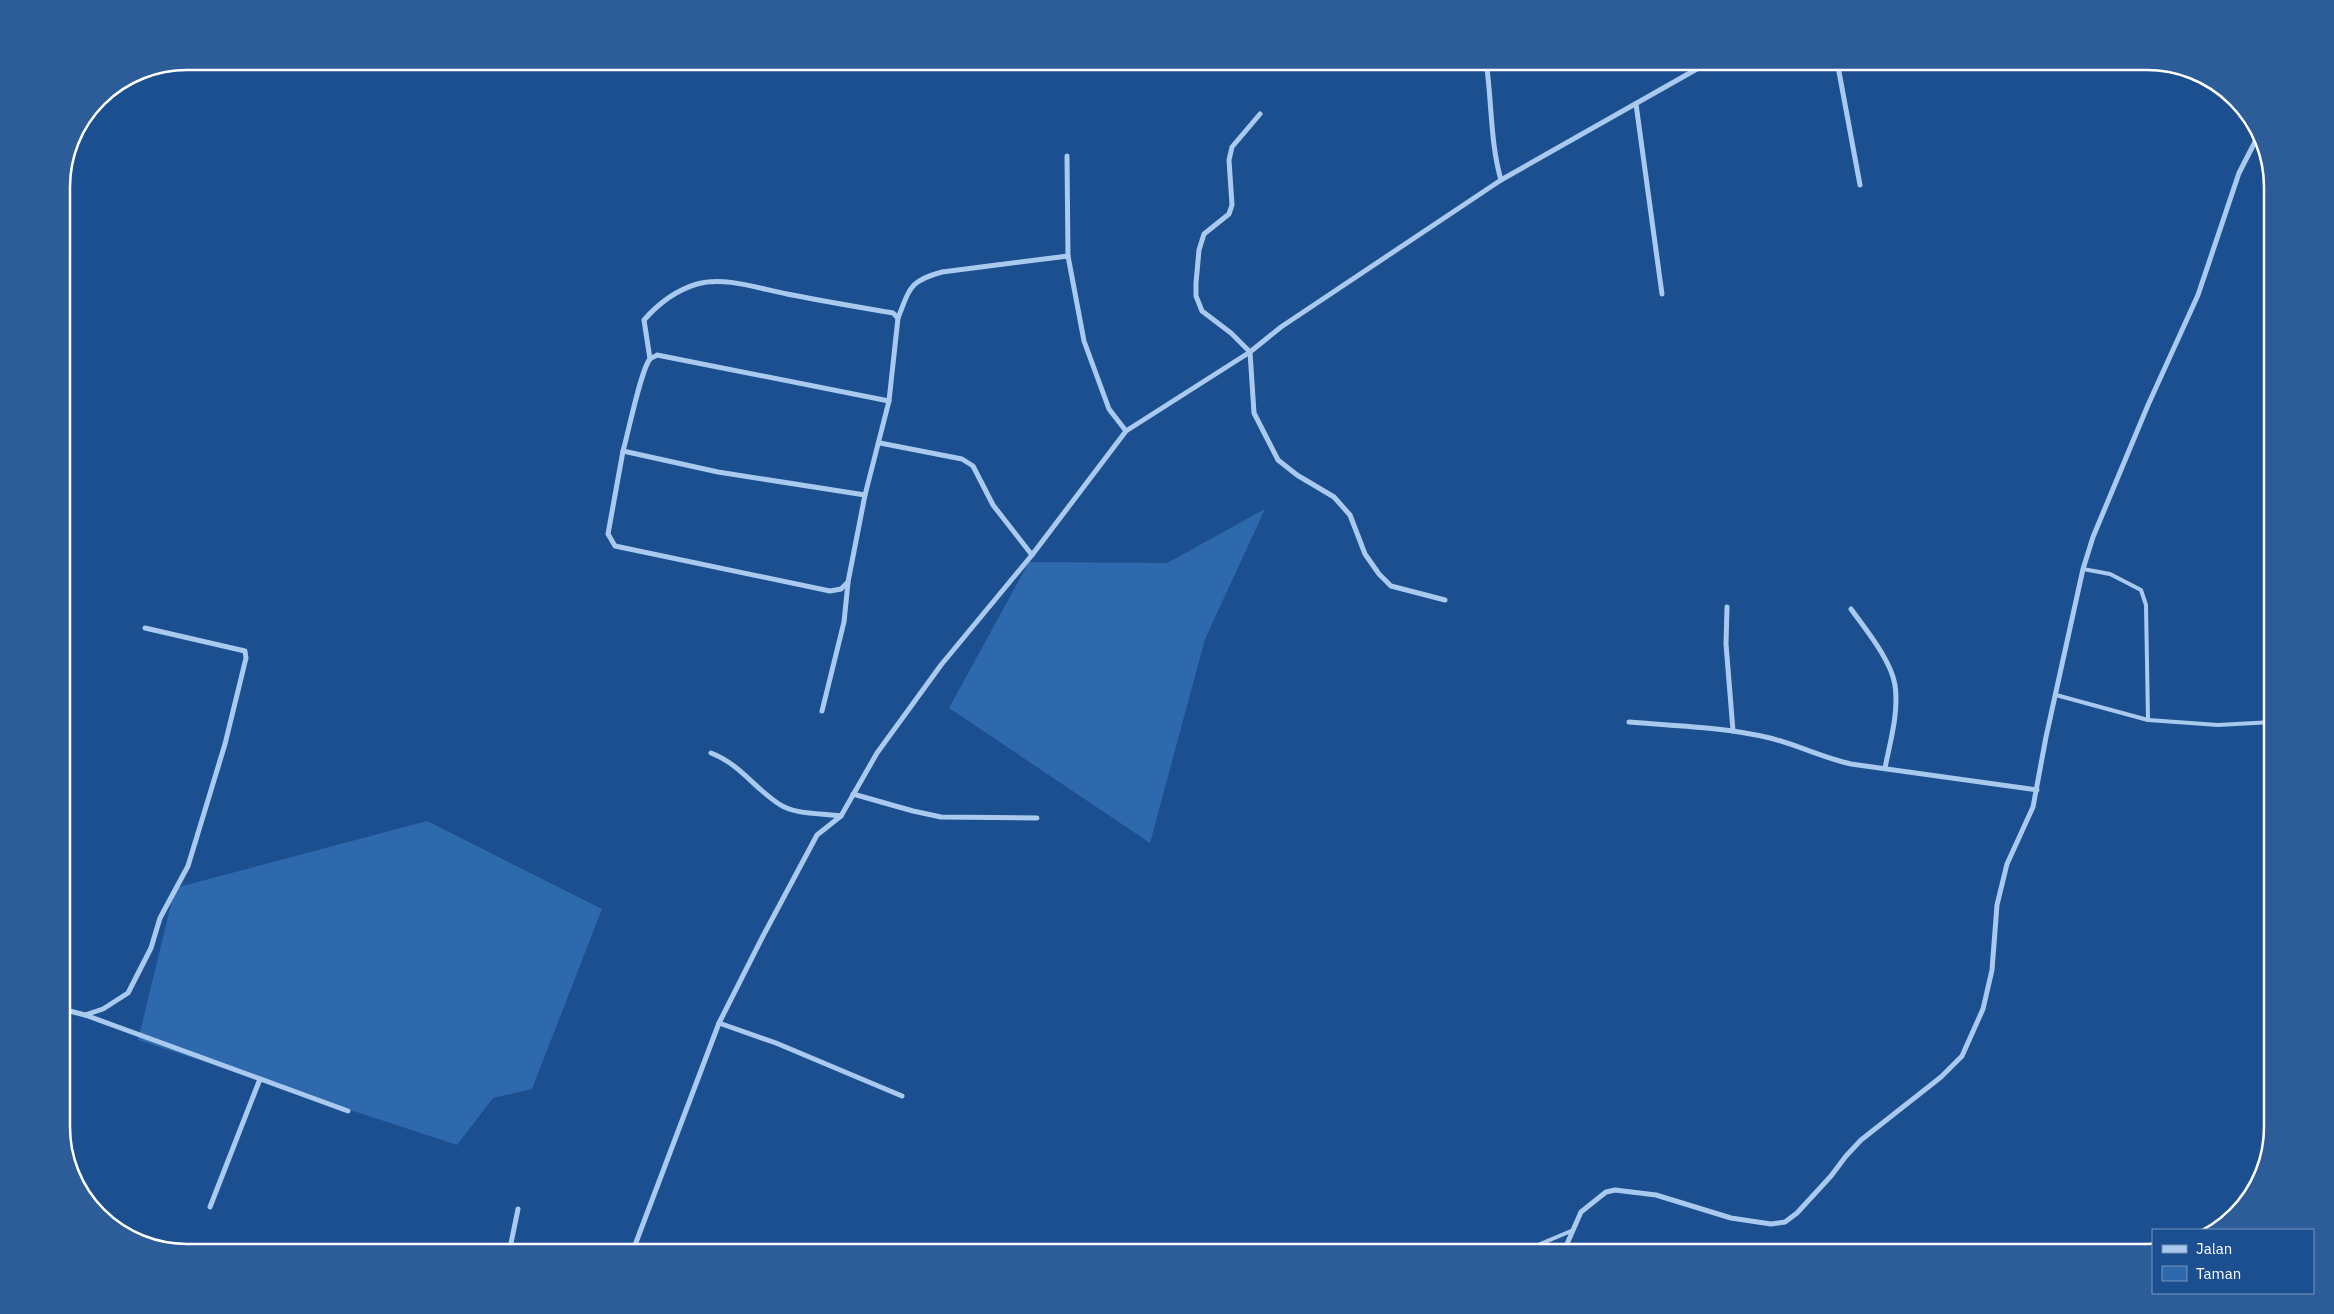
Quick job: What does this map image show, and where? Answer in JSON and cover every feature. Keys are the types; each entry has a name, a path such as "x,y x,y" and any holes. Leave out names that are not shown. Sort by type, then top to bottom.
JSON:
{"street":[{"path":"1487,70 1500,180"},
{"path":"635,1244 719,1023 817,835 841,816 877,753 941,665 1032,555 1126,431 1250,352 1281,327 1500,180 1695,70"},
{"path":"1840,70 1860,185"},
{"path":"1636,104 1662,294"},
{"path":"1260,114 1232,148 1229,160 1232,205 1229,214 1204,234 1199,250 1196,296 1202,311 1219,326 1231,333 1250,352 1254,414 1278,460 1297,475 1334,497 1350,515 1365,554 1379,574 1391,586 1445,600"},
{"path":"1566,1244 1581,1212 1606,1192 1615,1190 1656,1195 1731,1218 1771,1224 1785,1222 1797,1213 1832,1176 1846,1156 1877,1126 1941,1077 1962,1056 1982,1010 1992,970 1997,905 2007,864 2026,825 2037,790 2046,737 2084,569 2093,538 2148,405 2198,295 2239,173 2255,142"},
{"path":"1067,156 1068,256 1084,341 1109,409 1126,431"},
{"path":"822,711 844,622 848,582 865,495 880,443 889,401 898,318 910,288 922,278 942,272 1068,256"},
{"path":"848,582 841,589 830,591 615,546 608,534 624,451 636,402 650,359 644,320 654,308 676,293 698,284 718,282 893,313 898,318"},
{"path":"650,359 657,355 889,401"},
{"path":"880,443 962,459 972,466 993,506 1032,555"},
{"path":"624,451 718,472 865,495"},
{"path":"1727,607 1726,644 1733,731"},
{"path":"1851,609 1874,641 1895,684 1895,715 1885,768"},
{"path":"85,1015 103,1009 128,993 151,948 160,918 188,866 225,744 246,658 245,651 145,628"},
{"path":"1629,722 1733,731 1796,745 1830,759 2037,790"},
{"path":"710,753 726,758 780,805 797,810 841,816"},
{"path":"853,794 913,811 941,816 1037,818"},
{"path":"70,1010 348,1111"},
{"path":"719,1023 776,1043 902,1096"},
{"path":"210,1207 260,1079"},
{"path":"511,1244 518,1209"}],"lane":[{"path":"2084,569 2110,574 2141,590 2146,605 2148,720"},
{"path":"2056,695 2148,720 2218,725 2264,722"},
{"path":"1540,1244 1571,1231"}],"green space":[{"path":"1265,509 1205,639 1150,843 949,708 1029,562 1167,563"},
{"path":"427,821 602,909 532,1089 493,1098 457,1145 138,1040 175,888"}]}
